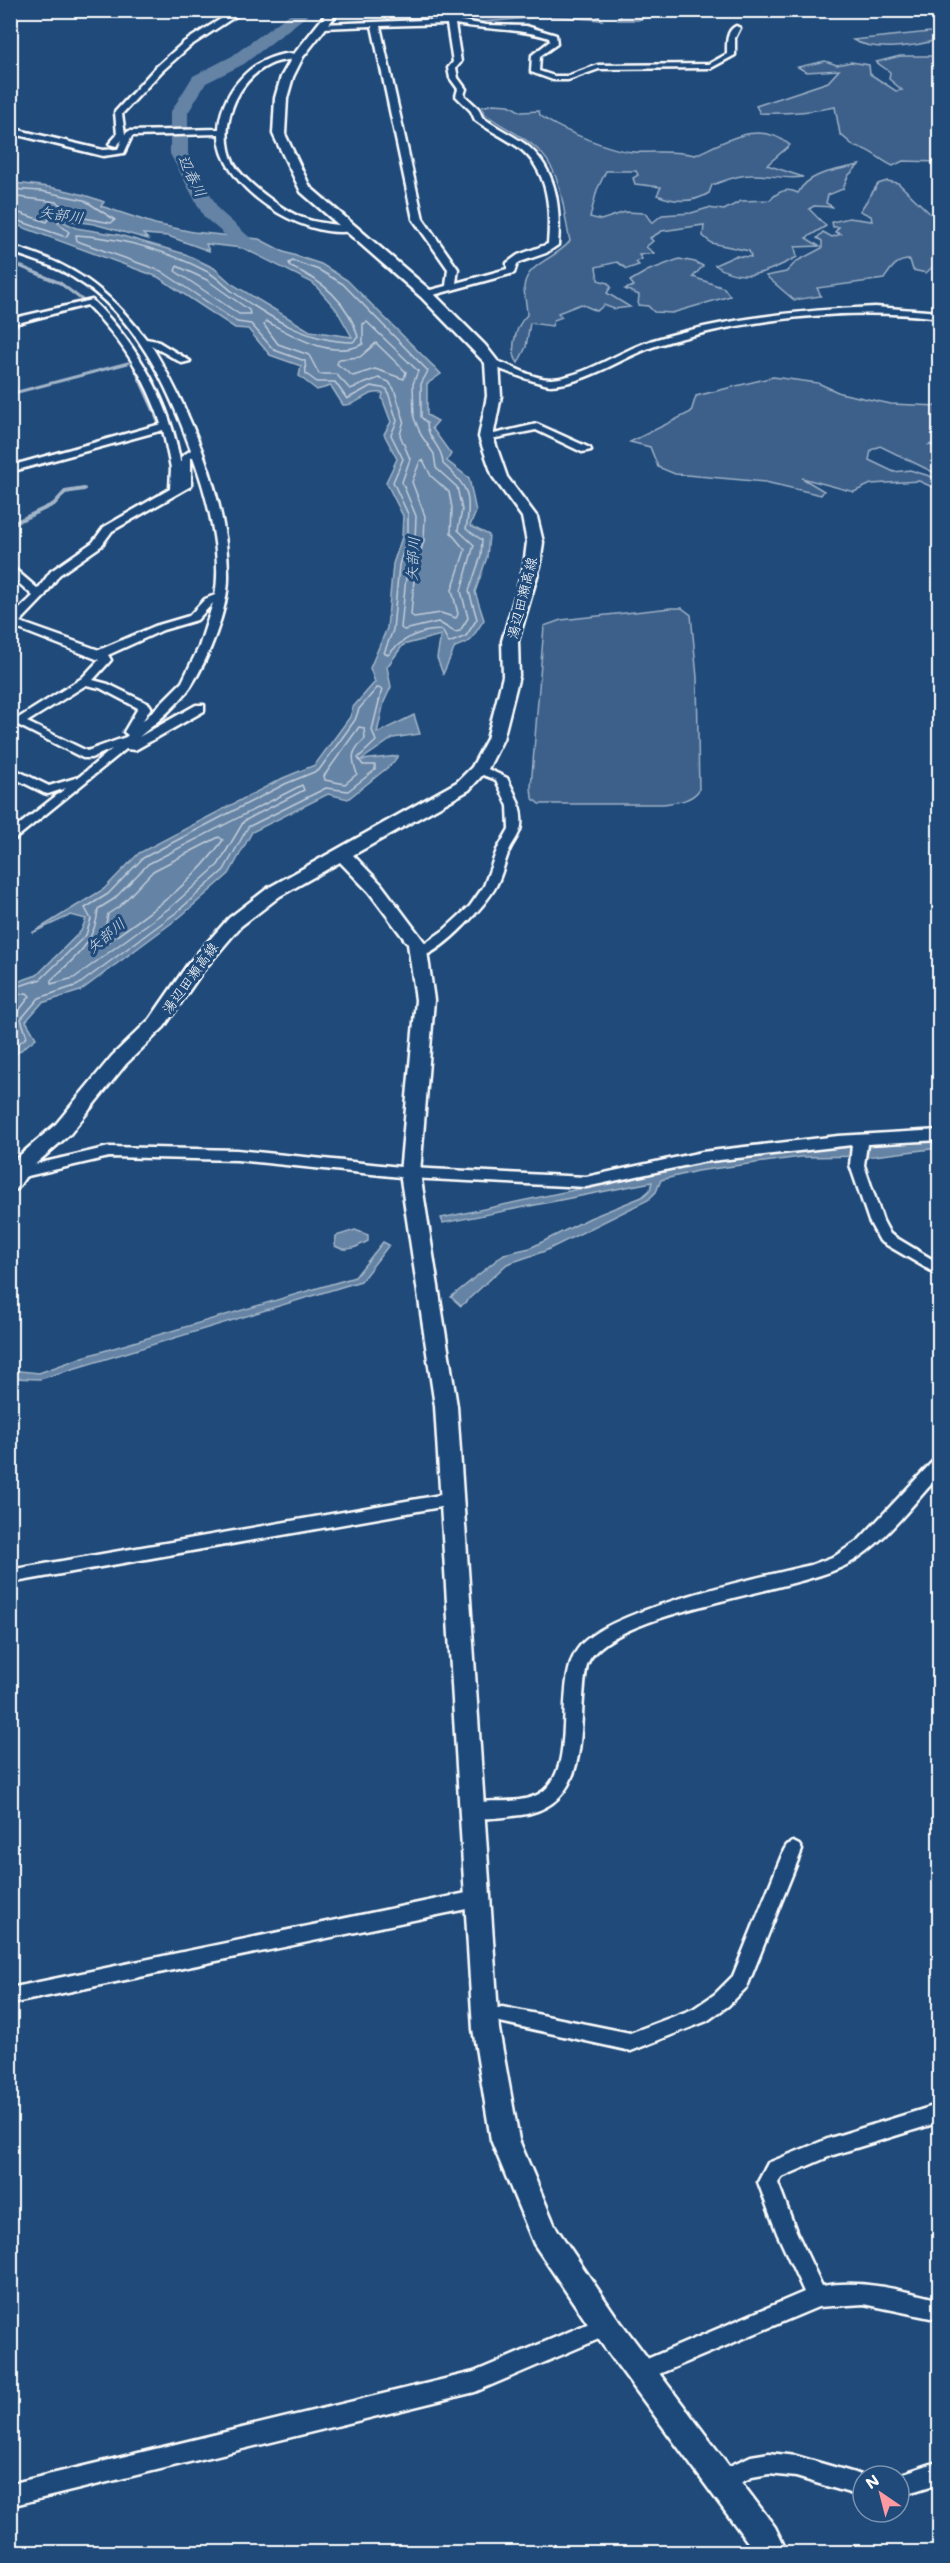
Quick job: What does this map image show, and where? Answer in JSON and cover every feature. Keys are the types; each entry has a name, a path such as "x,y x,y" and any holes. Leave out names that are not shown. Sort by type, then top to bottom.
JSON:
{"main road":[{"path":"335,10 298,56 287,76 281,98 279,134 305,189 426,294 492,363 494,396 486,437"},
{"name":"湯辺田瀬高線","path":"15,1178 25,1162 63,1129 119,1060 157,1023 195,968 229,929 274,892 436,803 463,786 479,769 495,739 511,676 510,641 532,566 536,542 529,518 500,477 486,437"},
{"path":"342,854 403,923 417,944 425,1000 410,1173 446,1406 486,2029 505,2140 544,2235 606,2326 764,2538 772,2553"}],"street":[{"path":"91,150 109,146 119,140 121,135 118,114 158,70 187,44 241,10"},
{"path":"322,26 451,21 486,27 526,28 553,37 554,42 536,55 535,72 553,78 568,78 598,67 711,66 730,55 731,38 736,28"},
{"path":"426,294 512,271 512,263 517,259 547,250 553,244 555,227 546,172 523,147 478,118 475,110 460,96 462,89 454,78 452,68 457,62 451,21"},
{"path":"376,25 418,219 453,269 452,287"},
{"path":"298,56 260,65 236,89 219,131 224,149 230,165 290,217 336,230 350,229"},
{"path":"10,130 103,153 121,151 129,134 219,131"},
{"path":"10,249 53,264 80,277 123,314 143,341 173,393 207,481 223,579 205,650 186,685 114,754 10,839"},
{"path":"10,322 89,302 116,328 130,350 175,450 177,478 175,491"},
{"path":"492,363 506,364 531,379 550,382 654,344 770,320 869,311 918,311 939,315"},
{"path":"143,341 154,343 185,361"},
{"path":"10,469 166,426"},
{"path":"486,437 537,427 586,450"},
{"path":"84,681 114,690 145,707 131,737 87,755 18,722 84,681 105,660 100,654 12,624 39,596 55,573 97,544 108,529 130,519 157,499 187,484 186,457 196,451"},
{"path":"10,568 39,596"},
{"path":"100,654 159,628 193,618 209,601 218,598"},
{"path":"114,754 140,743 200,708"},
{"path":"419,954 449,933 476,909 490,886 503,850 515,829 514,806 501,778 479,769"},
{"path":"10,771 48,790 88,775"},
{"path":"15,1178 109,1152 237,1155 410,1173 586,1182 702,1157 860,1141 939,1136"},
{"path":"860,1141 857,1164 876,1221 885,1237 939,1271"},
{"path":"472,1810 510,1811 536,1805 557,1791 569,1764 577,1668 587,1649 602,1636 638,1620 814,1571 841,1560 865,1544 939,1464"},
{"path":"10,1577 306,1522 452,1499"},
{"path":"502,2015 631,2042 646,2033 685,2022 726,1999 740,1981 793,1850"},
{"path":"10,1996 476,1899"},
{"path":"817,2297 787,2233 768,2182 775,2170 830,2147 939,2113"},
{"path":"640,2372 817,2297 834,2293 877,2294 939,2310"},
{"path":"10,2495 476,2382 606,2326"},
{"path":"722,2481 753,2465 784,2462 851,2484"},
{"path":"911,2481 939,2472"}],"shaded area":[{"path":"450,11 606,11 598,16 602,20 550,16 484,22 458,20"},
{"path":"618,11 666,11 638,20 618,20 621,16"},
{"path":"939,31 939,39 907,46 872,46 853,40"},
{"path":"900,56 939,56 939,162 903,161 893,166 855,147 840,134 835,107 798,112 760,113 756,106 828,82 839,70 806,72 798,67 825,61 837,65 851,62 869,65 870,74 896,91 902,90 889,79 890,72 876,62"},
{"path":"493,104 509,105 521,112 539,111 540,115 571,132 600,144 635,152 672,152 695,155 743,135 767,134 778,137 790,145 767,165 803,177 740,176 712,185 709,193 697,199 683,200 657,195 661,187 635,184 633,178 638,175 636,171 606,171 597,190 590,217 601,220 625,212 645,213 652,223 662,215 691,213 708,208 724,210 741,201 770,200 783,191 790,190 798,193 809,180 816,176 859,165 848,176 843,189 828,195 826,203 833,207 814,206 809,209 826,226 806,238 819,246 795,247 797,257 767,271 746,275 725,271 715,265 735,256 751,257 749,251 711,243 703,236 704,225 662,231 650,238 653,241 646,247 654,253 639,255 642,259 636,262 639,265 627,269 617,262 596,267 598,280 608,283 611,287 607,293 630,307 614,309 604,305 597,311 581,304 558,313 562,317 554,320 552,326 530,323 526,347 518,363 515,358 514,344 517,331 527,315 524,287 526,279 536,266 565,247 570,241 560,190 551,167 535,147 484,113 482,107"},
{"path":"887,181 898,183 939,222 939,261 926,273 913,270 910,260 905,260 895,265 884,279 817,288 821,296 794,300 766,276 786,272 797,261 822,248 822,241 817,238 823,232 832,237 841,234 835,232 839,227 833,227 832,222 849,218 872,221 871,216 860,211 878,184"},
{"path":"679,259 703,266 693,277 724,288 730,296 672,313 654,312 648,306 638,305 639,295 625,289 634,286 630,281 647,271"},
{"path":"773,377 818,383 840,393 891,404 939,406 939,441 929,445 939,448 939,475 880,446 871,450 869,460 894,472 910,470 936,478 939,480 939,490 919,481 871,484 854,492 802,478 824,491 821,495 765,482 675,474 658,467 650,447 630,442 691,412 696,396"},
{"path":"682,608 691,615 697,677 699,790 687,799 663,804 539,804 532,798 531,787 544,626 561,620"}],"water":[{"name":"矢部川","path":"11,183 47,187 93,198 104,202 101,206 155,224 193,232 259,239 284,252 321,264 347,280 441,374 427,384 427,415 438,421 432,428 451,454 447,461 469,478 476,512 470,526 489,535 487,557 475,592 484,620 470,641 455,647 443,674 437,658 441,635 403,645 387,667 391,687 384,702 377,733 414,715 420,734 393,738 361,760 398,756 392,764 348,799 328,794 252,832 229,874 181,916 80,991 42,1003 26,1021 36,1038 11,1058 11,984 37,975 81,931 86,919 71,915 32,933 104,889 139,853 283,778 315,765 350,717 353,707 375,682 370,668 387,628 393,564 402,537 403,516 386,482 397,459 384,434 391,422 382,398 383,393 371,394 349,405 343,405 331,386 317,390 299,376 301,366 270,355 248,329 235,328 158,277 11,223","holes":["58,219 94,224 148,239 143,234 168,236 209,251 206,244 243,248 313,283 336,309 352,337 310,331 232,284 214,268 185,254 119,235 76,228"]},
{"path":"939,1141 939,1148 874,1156 801,1157 697,1171 661,1180 656,1192 648,1200 545,1251 507,1264 461,1306 451,1297 504,1254 530,1248 590,1218 642,1197 650,1190 652,1182 443,1223 441,1218 697,1164 794,1151"},
{"path":"355,1230 368,1235 368,1241 347,1249 335,1246 336,1236"},
{"path":"383,1242 389,1245 361,1281 40,1379 11,1378 11,1370 39,1373 83,1357 355,1277"}],"waterway":[{"name":"辺春川","path":"246,243 211,213 179,154 179,113 199,80 238,60 306,10"},
{"path":"10,262 60,283 90,306"},
{"path":"130,358 157,418"},
{"path":"10,394 128,363"},
{"path":"156,416 160,425 156,426"},
{"path":"10,525 54,504 65,492 84,489"}]}
